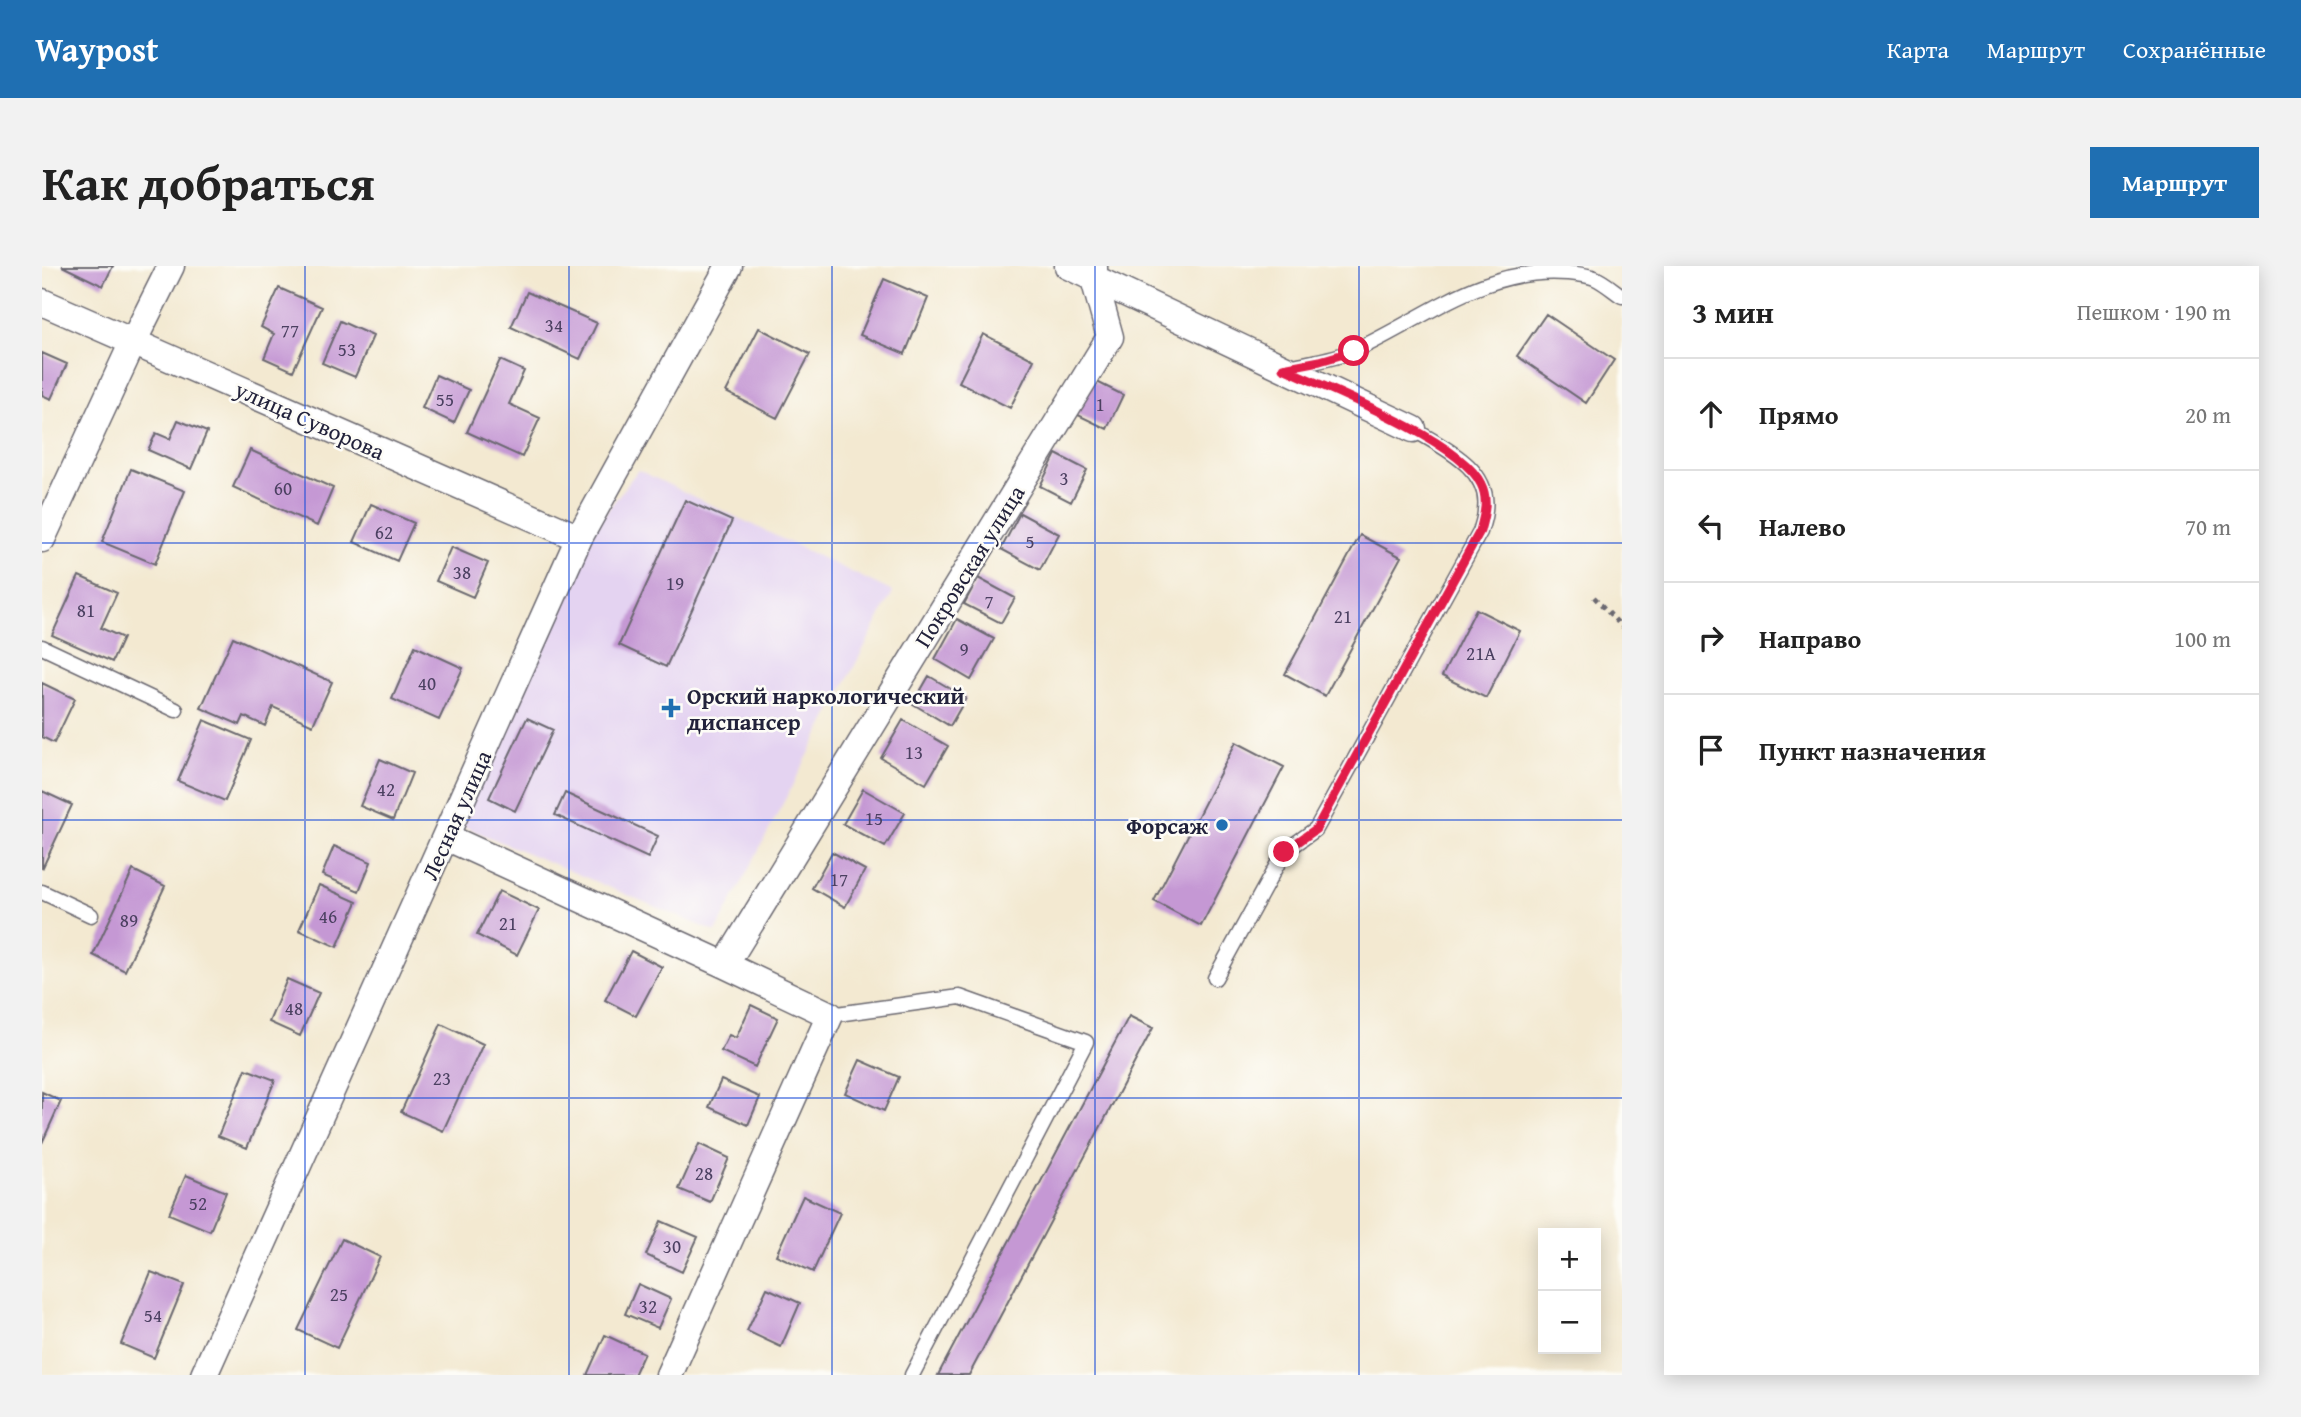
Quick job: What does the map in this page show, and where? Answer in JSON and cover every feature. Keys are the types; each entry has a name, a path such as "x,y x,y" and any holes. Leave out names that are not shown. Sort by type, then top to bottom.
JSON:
{"street":[{"path":"42,539 171,266"},
{"name":"Лесная улица","path":"204,1375 579,538 729,266"},
{"path":"1068,266 1094,272 1283,368 1413,429"},
{"name":"Покровская улица","path":"725,965 1110,337 1094,272"},
{"name":"улица Суворова","path":"42,302 579,538"},
{"path":"446,837 830,1015 669,1375"}],"lane":[{"path":"1283,368 1354,351 1455,293 1501,273 1545,268 1594,278 1622,296"},
{"path":"1215,978 1284,852 1316,829 1480,531 1486,509 1483,486 1457,456 1413,429"},
{"path":"42,647 176,710"},
{"path":"42,892 90,915"},
{"path":"830,1015 960,997 1086,1042 912,1375"}],"path":[{"path":"1594,597 1622,626"}],"shaded area":[{"name":"Орский наркологический диспансер","path":"638,470 893,592 716,932 458,824 584,541"}],"building":[{"path":"62,266 113,266 103,286"},
{"path":"884,279 928,298 905,354 860,335"},
{"path":"279,288 322,307 293,371 264,358 274,334 261,327"},
{"path":"527,292 597,323 580,359 511,327"},
{"path":"1546,314 1614,360 1586,403 1517,356"},
{"path":"340,321 373,336 355,377 322,363"},
{"path":"759,328 810,354 777,418 726,392"},
{"path":"983,334 1034,360 1010,408 959,382"},
{"path":"42,353 67,364 51,399 42,395"},
{"path":"500,360 524,371 509,404 540,418 522,457 467,432"},
{"path":"436,375 469,390 454,423 422,408"},
{"path":"1093,380 1123,395 1107,429 1076,414"},
{"path":"178,420 207,432 191,469 148,450 156,433 170,439"},
{"path":"250,450 333,488 317,526 233,487"},
{"path":"1056,454 1087,470 1071,502 1040,486"},
{"path":"131,469 185,491 155,564 102,542"},
{"path":"685,500 732,521 666,667 619,645"},
{"path":"371,504 414,523 397,561 354,542"},
{"path":"1020,513 1059,534 1040,570 1001,549"},
{"path":"1360,535 1401,557 1325,696 1285,674"},
{"path":"451,547 488,563 473,597 436,581"},
{"path":"79,576 117,593 101,628 123,638 112,662 52,635"},
{"path":"978,578 1015,598 1001,623 964,604"},
{"path":"1476,609 1520,631 1486,698 1442,676"},
{"path":"957,619 994,639 971,680 935,659"},
{"path":"233,637 332,682 313,725 273,707 265,726 244,716 240,725 201,708"},
{"path":"415,646 463,668 439,720 392,699"},
{"path":"929,676 966,698 950,726 913,704"},
{"path":"42,683 75,699 54,743 42,737"},
{"path":"527,718 553,730 515,811 489,798"},
{"path":"204,720 251,740 225,801 178,781"},
{"path":"903,720 948,746 926,784 881,758"},
{"path":"1236,742 1284,767 1201,926 1154,901"},
{"path":"380,759 412,773 393,820 360,806"},
{"path":"863,789 905,813 885,847 843,824"},
{"path":"42,791 72,805 42,869"},
{"path":"565,793 658,836 648,858 555,815"},
{"path":"334,846 371,862 359,891 322,875"},
{"path":"832,852 865,870 845,907 812,888"},
{"path":"133,870 165,886 125,971 93,955"},
{"path":"319,885 357,902 337,947 299,930"},
{"path":"499,891 539,910 517,955 477,935"},
{"path":"631,951 662,967 636,1016 605,1000"},
{"path":"287,979 319,993 300,1036 269,1022"},
{"path":"751,1005 778,1018 755,1067 721,1051 729,1035 736,1038"},
{"path":"1129,1016 1153,1028 969,1375 938,1375"},
{"path":"441,1024 483,1044 443,1131 401,1112"},
{"path":"860,1060 899,1077 884,1111 845,1093"},
{"path":"246,1069 275,1080 247,1148 218,1136"},
{"path":"721,1080 760,1097 748,1125 709,1107"},
{"path":"42,1092 61,1101 42,1143"},
{"path":"699,1144 729,1158 710,1202 679,1189"},
{"path":"186,1175 226,1192 210,1231 169,1214"},
{"path":"803,1196 840,1213 813,1272 776,1255"},
{"path":"661,1221 698,1237 682,1272 646,1255"},
{"path":"342,1239 380,1257 337,1348 298,1330"},
{"path":"151,1272 184,1285 154,1358 121,1344"},
{"path":"638,1284 671,1299 658,1328 625,1314"},
{"path":"767,1288 800,1303 781,1347 747,1331"},
{"path":"605,1335 644,1353 634,1375 587,1375"}],"place":[{"name":"Орский наркологический диспансер","path":"671,708"},
{"name":"Форсаж","path":"1222,825"}],"route":[{"path":"1284,852 1316,829 1480,531 1486,509 1483,486 1457,456 1413,429 1283,368 1354,351"}]}
